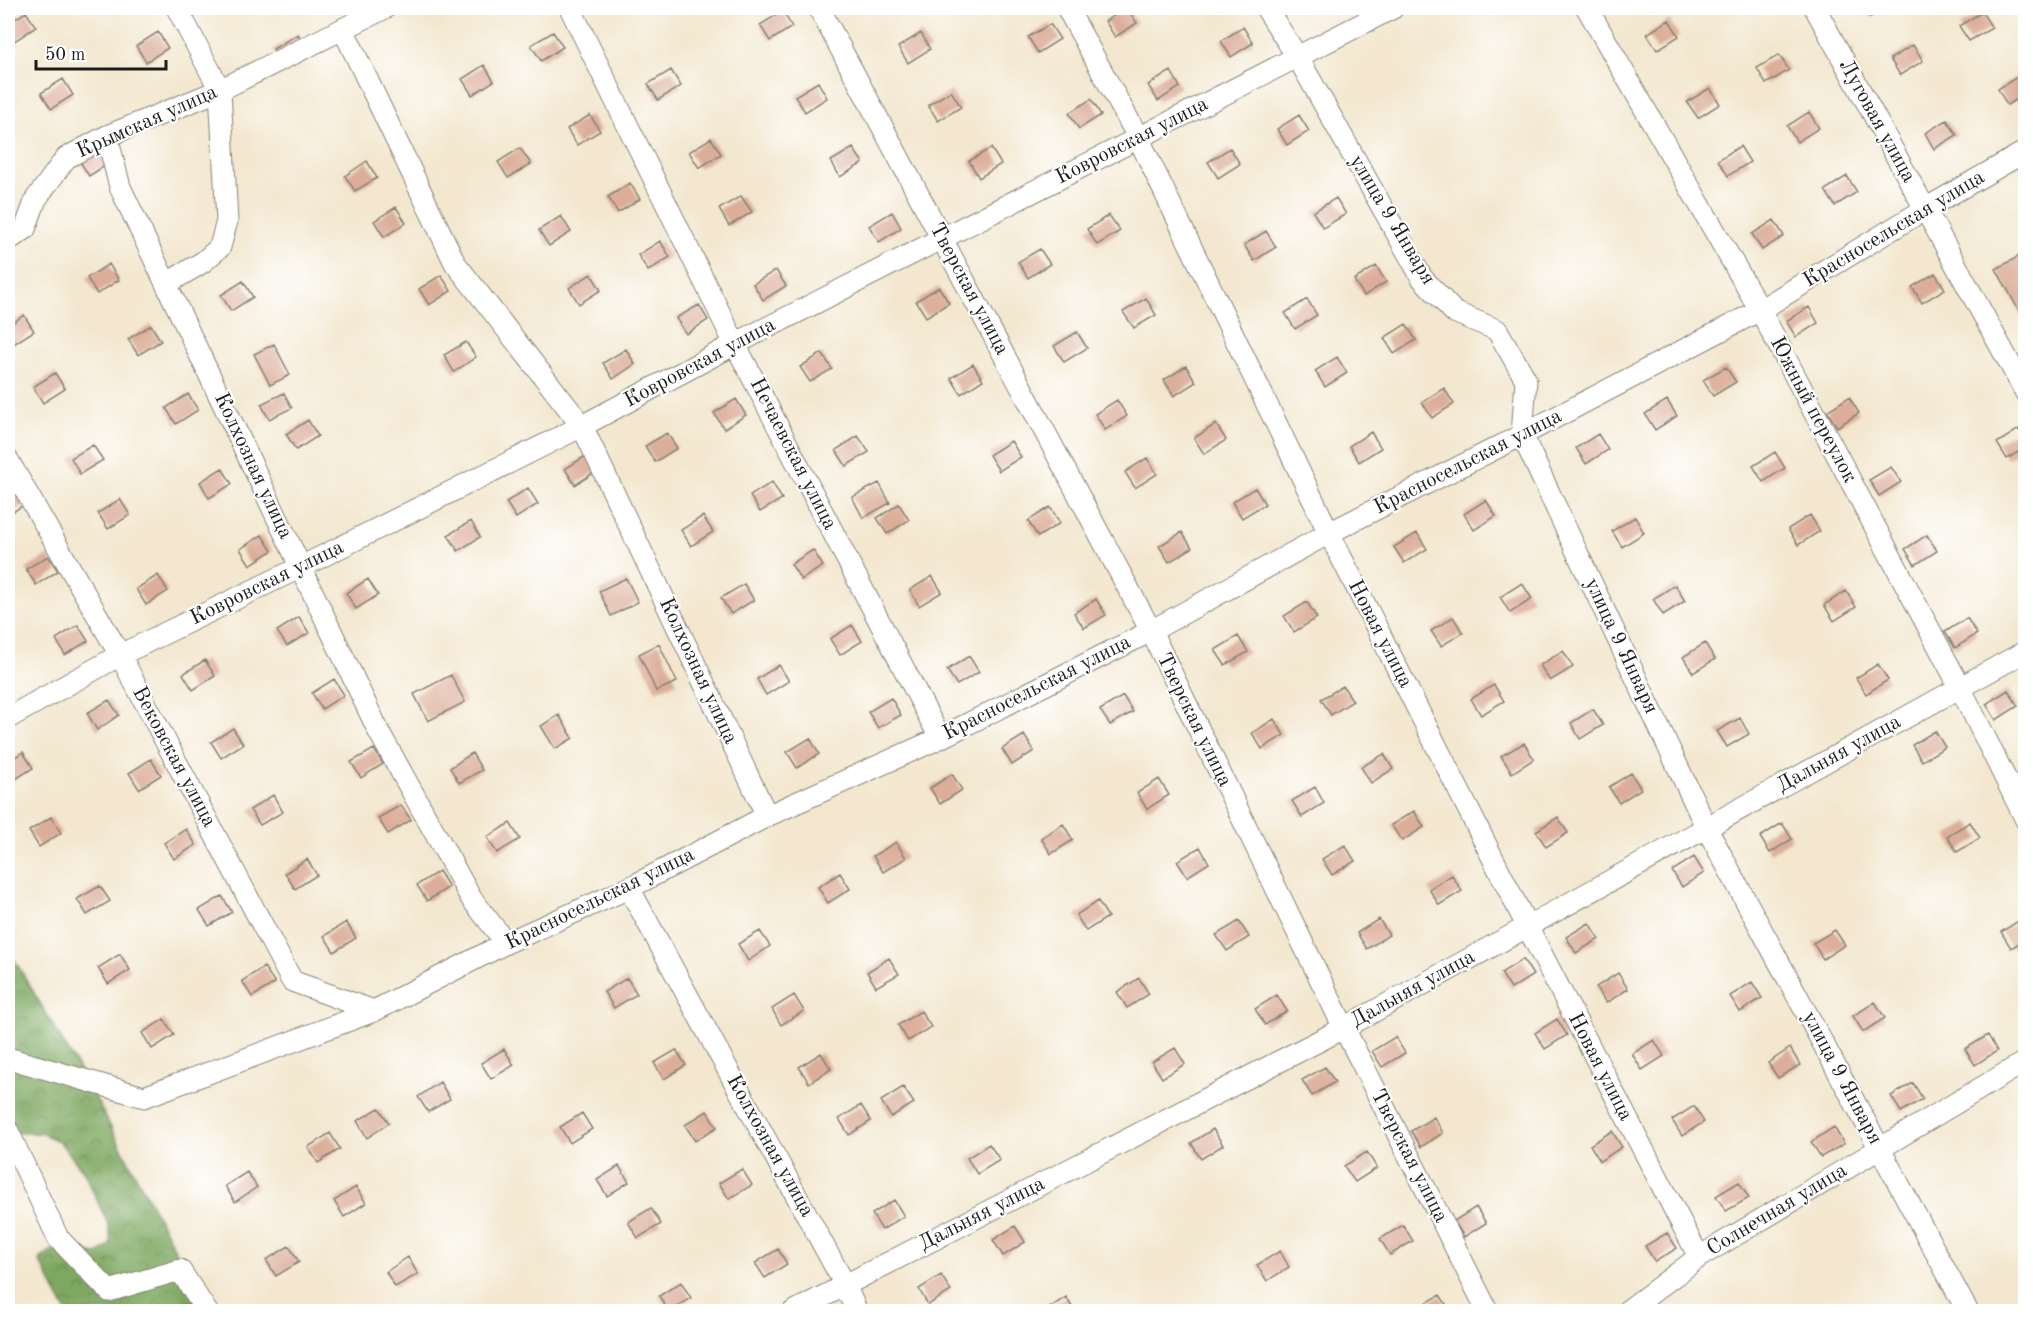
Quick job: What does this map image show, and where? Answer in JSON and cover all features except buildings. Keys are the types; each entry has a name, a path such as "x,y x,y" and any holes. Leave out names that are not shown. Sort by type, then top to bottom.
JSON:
{"street":[{"path":"166,284 203,262 220,247 227,220 220,90 177,8"},
{"name":"Крымская улица","path":"8,240 25,230 36,199 66,158 107,136 220,90 385,8"},
{"name":"Нечаевская улица","path":"570,8 735,344 940,738"},
{"name":"Тверская улица","path":"819,8 1151,631 1344,1028 1488,1311"},
{"name":"Новая улица","path":"1067,8 1138,137 1329,533 1527,926 1699,1257"},
{"name":"улица 9 Января","path":"1266,8 1298,58 1422,278 1454,312 1497,330 1526,380 1522,435 1706,827 1968,1311"},
{"name":"Ковровская улица","path":"8,718 120,655 582,426 735,344 1393,8"},
{"name":"Южный переулок","path":"1587,8 1760,310 1960,687 2025,820"},
{"name":"Луговая улица","path":"1815,8 2025,393"},
{"name":"Колхозная улица","path":"343,29 455,263 582,426 767,816"},
{"name":"Колхозная улица","path":"107,136 120,187 379,732 471,898 506,943"},
{"name":"Красносельская улица","path":"8,1058 144,1097 374,1011 506,943 629,888 767,816 940,738 1151,631 1329,533 1760,310 2025,151"},
{"name":"Вековская улица","path":"8,460 120,655 292,981 374,1011"},
{"name":"Дальняя улица","path":"792,1311 1344,1028 2025,651"},
{"name":"Колхозная улица","path":"629,888 857,1311"},
{"name":"Солнечная улица","path":"1626,1311 1699,1257 2025,1061"},
{"path":"8,1131 58,1238 110,1291 180,1270 207,1311"}],"green space":[{"path":"8,949 93,1093 207,1311 66,1311 39,1260 56,1248 98,1254 111,1244 109,1226 84,1172 59,1141 41,1133 8,1133"}]}
